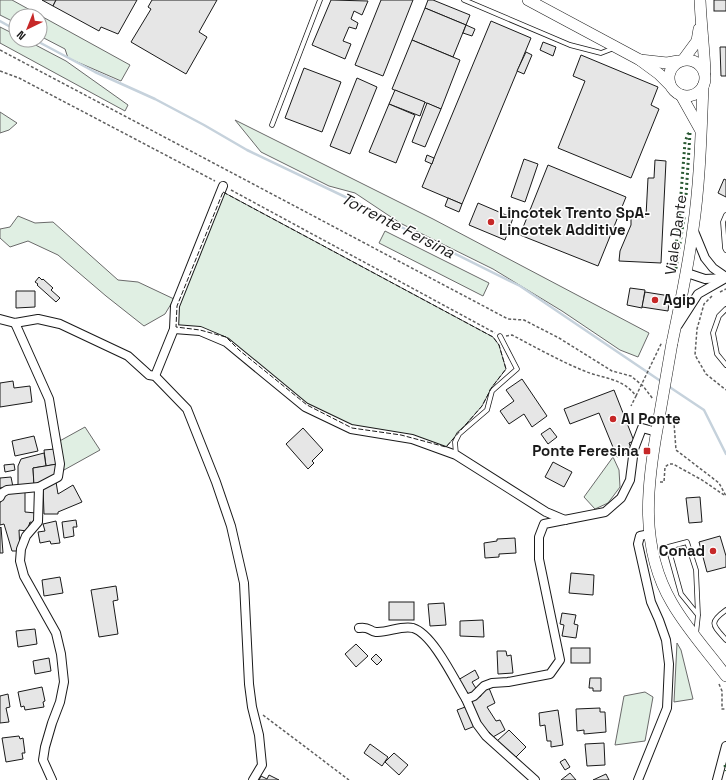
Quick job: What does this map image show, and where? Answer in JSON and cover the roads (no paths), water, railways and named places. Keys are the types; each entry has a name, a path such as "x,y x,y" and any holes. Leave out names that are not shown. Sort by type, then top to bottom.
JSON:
{"main road":[{"path":"528,0 640,60 659,74 676,93 691,96 696,93 704,80 703,69 695,61 689,59 667,62 640,60"},
{"name":"Viale Dante","path":"700,0 701,23 704,41 704,80 697,194 687,273 675,329 667,342 647,511 655,564 664,589 678,613 726,676"},
{"name":"Viale Dante","path":"680,60 697,41 701,23"},
{"path":"670,85 668,80 670,69 680,60"},
{"path":"681,95 701,130"}],"street":[{"path":"155,376 174,329 175,306 223,186"},
{"path":"693,229 705,258 713,268 726,278"},
{"path":"687,273 706,279 726,278"},
{"path":"675,329 698,294 726,278"},
{"path":"0,318 15,323 38,319 60,324 128,356 149,375 155,376 187,409 216,482 231,526 244,583 252,707 259,735 262,766 253,780"},
{"path":"0,498 2,493 7,490 39,487 58,477 60,464 49,399 15,323"},
{"path":"174,329 200,331 226,342 305,407 351,430 412,439 456,455 546,512 565,520"},
{"path":"466,699 474,696 484,686 492,683 508,682 550,674 560,660 539,559 539,537 544,524 605,512 621,498 630,480 634,449 642,428 657,428"},
{"path":"39,487 38,522 26,536 21,549 20,561 24,576 56,633 61,654 64,682 60,702 45,747 43,760 52,780"},
{"path":"638,780 667,708 669,664 666,640 650,596 638,544 640,536 650,534"},
{"path":"359,628 366,627 376,632 397,628 413,628 425,634 435,647 466,699 477,724 486,736 535,780"},
{"path":"717,780 726,746"}],"lane":[{"path":"272,125 320,0"},
{"path":"464,0 570,45 601,53 616,47"},
{"path":"726,215 723,222 726,250"},
{"path":"726,309 719,316 714,333 717,354 726,365"},
{"path":"456,455 455,442 459,434 487,410 492,391 517,369 500,336"},
{"path":"695,636 698,615 696,570 687,542 668,547 681,594 698,615"},
{"path":"726,610 717,616 714,621 714,626 726,640"}],"waterway":[{"name":"Torrente Fersina","path":"0,21 8,26"},
{"name":"Torrente Fersina","path":"48,47 95,72 155,99 247,150 360,204 389,221 520,286 662,382"},
{"name":"Torrente Fersina","path":"668,386 704,410 726,454"}],"place":[{"name":"Lincotek Trento SpA- Lincotek Additive","path":"491,222"},
{"name":"Agip","path":"655,300"},
{"name":"Al Ponte","path":"613,419"},
{"name":"Ponte Feresina","path":"647,451"},
{"name":"Conad","path":"713,551"}]}
